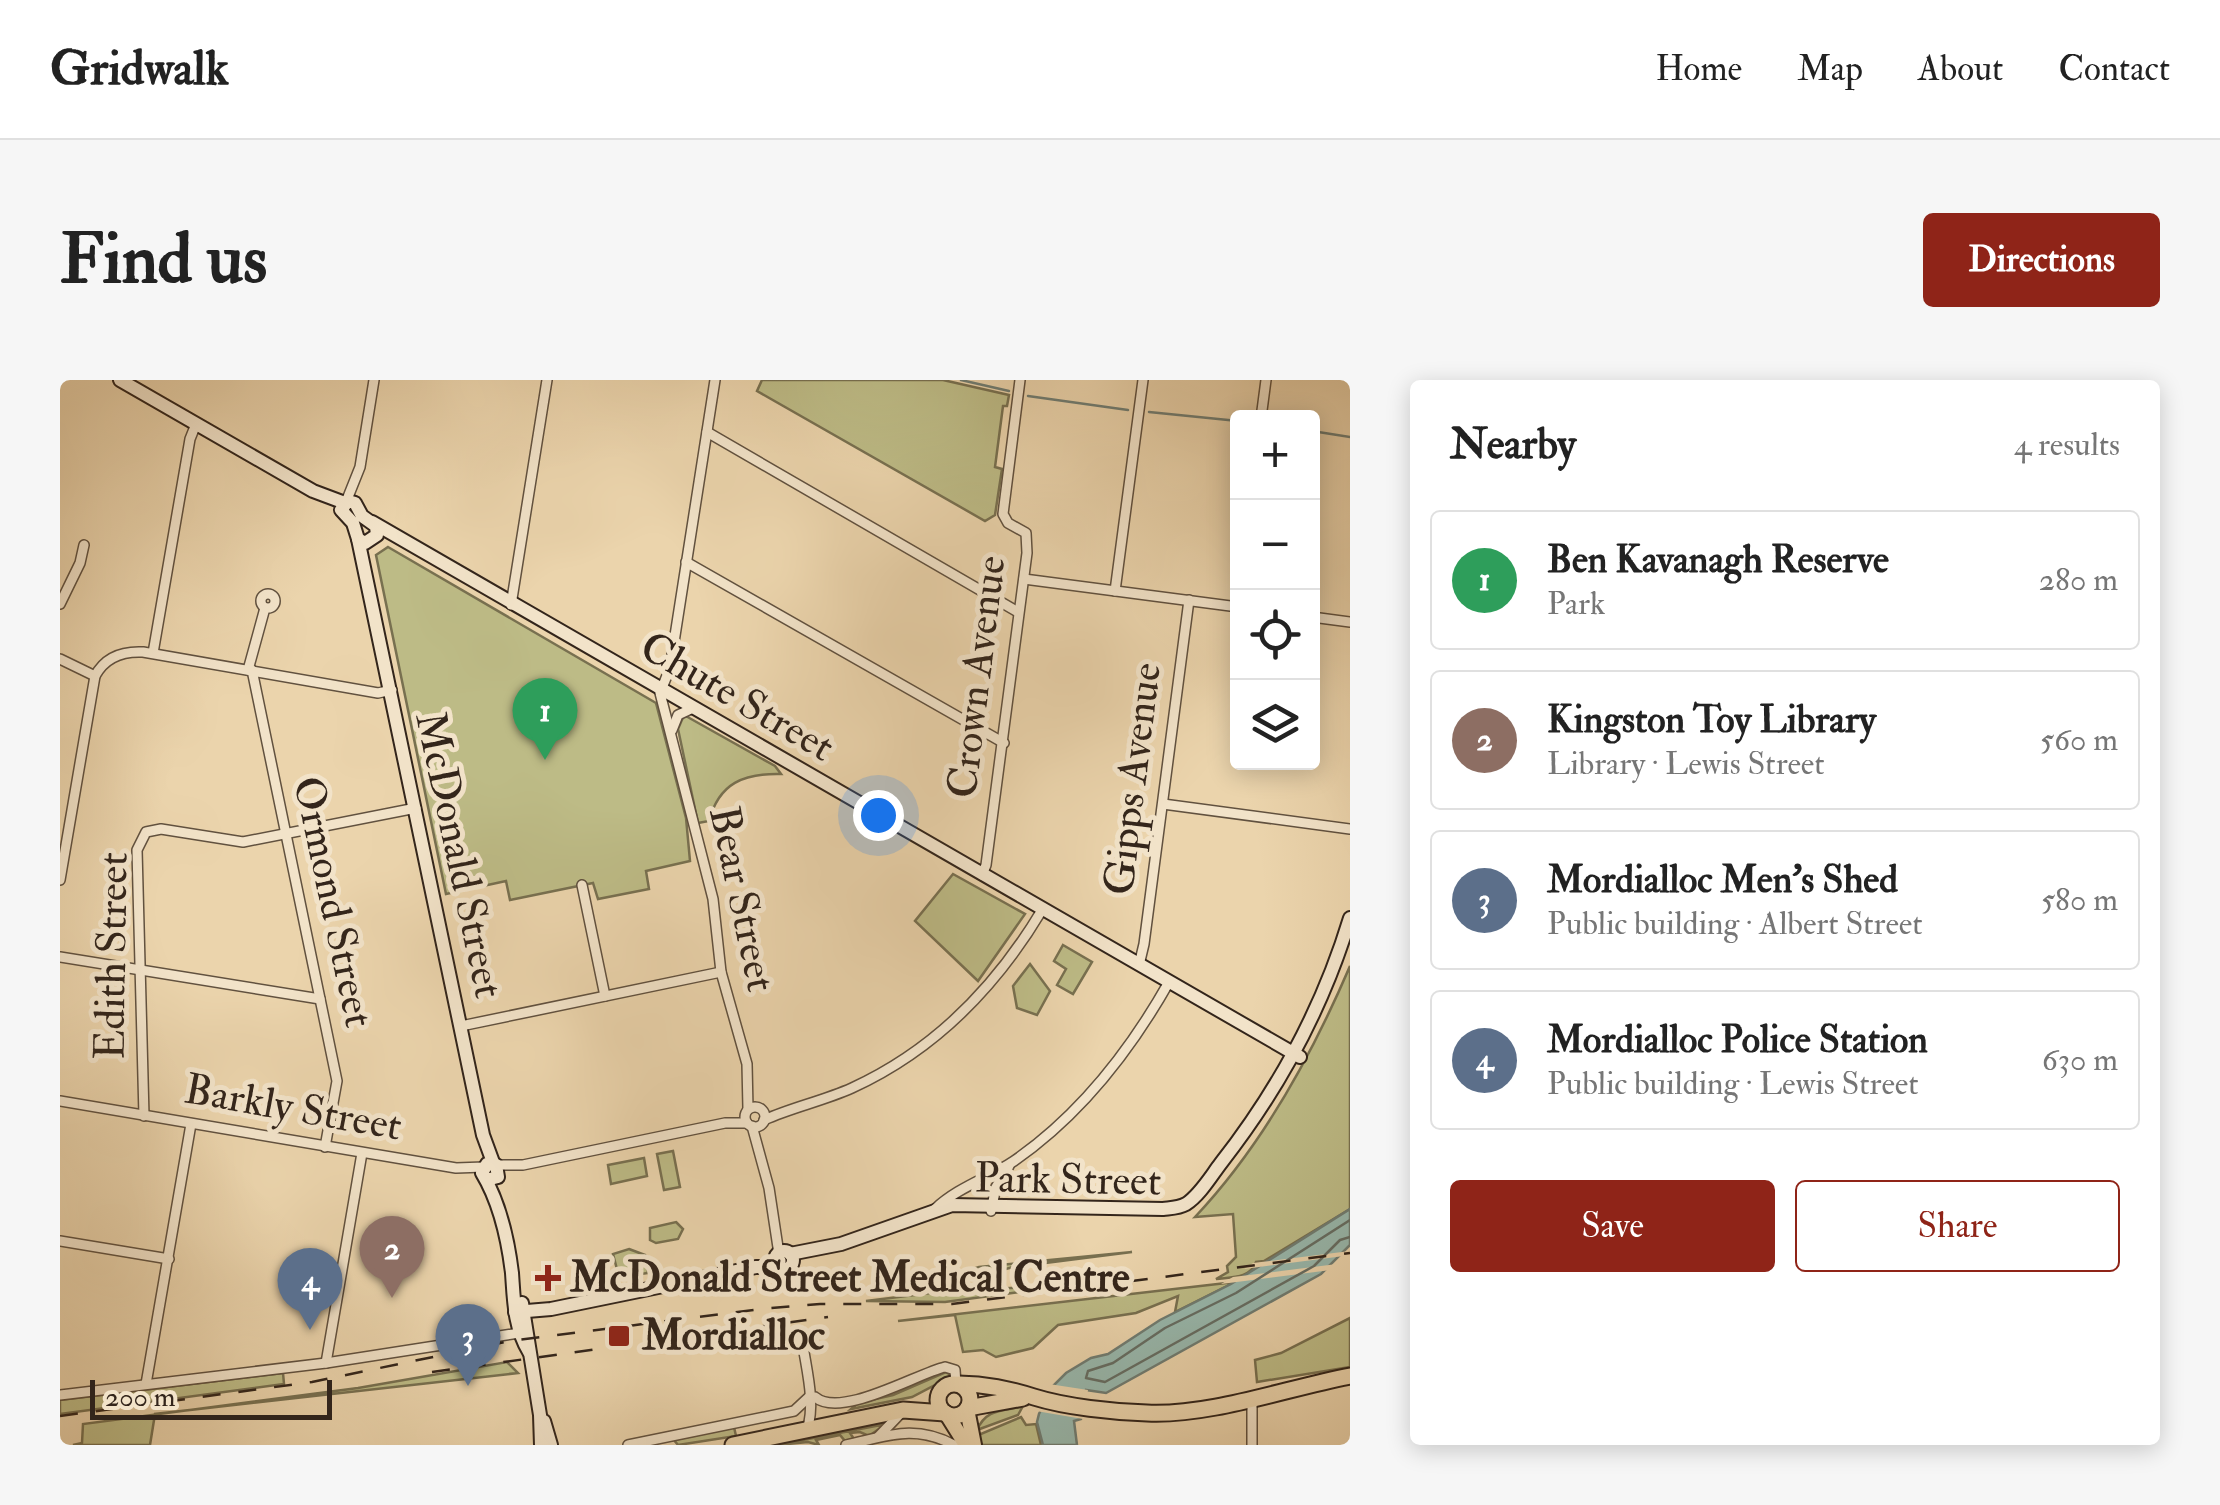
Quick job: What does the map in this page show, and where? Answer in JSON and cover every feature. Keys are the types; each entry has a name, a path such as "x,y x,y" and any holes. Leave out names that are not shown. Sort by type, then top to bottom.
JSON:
{"highway":[{"path":"733,1445 904,1410 954,1385 1004,1388 1037,1398 1156,1414 1193,1410 1350,1376"},
{"path":"954,1385 969,1393 968,1409"},
{"path":"945,1413 938,1399 954,1385"},
{"path":"904,1410 958,1415 968,1409 1037,1398"}],"main road":[{"path":"968,1409 974,1445"},
{"path":"945,1413 966,1445"}],"street":[{"path":"120,380 349,508"},
{"path":"368,540 353,522 349,508 374,380"},
{"path":"512,605 547,380"},
{"name":"Bear Street","path":"716,380 664,693 713,898 721,972 743,1046 783,1258"},
{"name":"Crown Avenue","path":"982,875 1004,743 1024,579 1026,532 1008,522 1003,514 1020,380"},
{"path":"1116,591 1143,380"},
{"path":"1262,410 1266,380"},
{"path":"153,653 196,424"},
{"path":"707,432 1018,612"},
{"path":"349,508 360,467"},
{"name":"Chute Street","path":"349,508 1297,1056"},
{"name":"McDonald Street","path":"372,522 377,529 368,540 371,589 528,1352 542,1445"},
{"name":"Chute Street","path":"368,540 387,538 402,542"},
{"path":"60,604 80,563 84,545"},
{"path":"686,562 1004,743"},
{"path":"1024,579 1230,604"},
{"name":"Gipps Avenue","path":"1138,965 1144,944 1189,600"},
{"path":"250,670 266,608"},
{"path":"1320,617 1349,621"},
{"path":"60,880 95,676 114,656 134,651 153,653 378,693 392,690"},
{"path":"60,659 95,676"},
{"name":"Ormond Street","path":"250,670 336,1081 325,1146"},
{"path":"671,727 678,714 692,709"},
{"path":"1162,804 1350,828"},
{"name":"Edith Street","path":"144,1116 137,850 146,832 156,828 243,842 416,808"},
{"path":"582,884 605,996"},
{"name":"Barkly Street","path":"60,1101 491,1172 786,1110 851,1088 927,1044 982,994 1042,910"},
{"path":"1297,1056 1350,918"},
{"path":"1297,1056 1350,944"},
{"path":"60,957 320,999"},
{"path":"460,1026 721,972"},
{"path":"936,1212 952,1196 1010,1164 1058,1124 1100,1082 1169,982"},
{"name":"Park Street","path":"520,1319 842,1244 952,1205 1164,1216 1192,1209 1259,1125 1297,1056"},
{"path":"146,1384 191,1124"},
{"path":"326,1363 362,1153"},
{"path":"991,1208 996,1187 1010,1164"},
{"path":"60,1241 168,1260"},
{"path":"60,1395 326,1363 520,1319"},
{"path":"780,1414 806,1430 812,1397 804,1352"},
{"path":"812,1397 829,1404 855,1399 899,1387 942,1367 955,1370 954,1385"},
{"path":"628,1445 796,1410 812,1397"},
{"path":"812,1397 835,1424 855,1399"},
{"path":"1252,1397 1252,1445"},
{"path":"876,1439 904,1410"},
{"name":"McDonald Street","path":"540,1415 551,1445"},
{"path":"846,1445 924,1432 954,1445"}],"shaded area":[{"path":"762,380 943,380 1009,395 1007,406 1003,406 995,467 1002,469 995,515 985,521 757,391"},
{"path":"388,547 656,703 686,818 690,861 646,871 649,889 598,899 593,883 510,900 506,881 446,894 376,555"},
{"path":"684,715 775,766 781,774 735,783 719,797 709,821 698,823 678,729"},
{"path":"953,874 1025,914 978,981 915,921"},
{"path":"1063,945 1092,962 1073,994 1057,985 1066,969 1054,961"},
{"path":"1030,964 1050,991 1037,1015 1017,1008 1013,986"},
{"path":"1350,966 1350,1209 1264,1261 1256,1262 1245,1274 1216,1279 1228,1272 1227,1266 1236,1257 1233,1214 1195,1217 1242,1160 1283,1098"},
{"path":"673,1151 680,1187 664,1190 657,1154"},
{"path":"644,1158 647,1176 611,1184 608,1165"},
{"path":"676,1222 683,1229 678,1239 656,1243 650,1240 650,1228"},
{"path":"629,1249 645,1255 648,1273 619,1277 613,1254"},
{"path":"1132,1252 1013,1267 973,1278 973,1269 979,1267"},
{"path":"1235,1282 1175,1312 1178,1296 1136,1313 1058,1325 1033,1348 996,1357 983,1350 963,1352 955,1315 898,1321"},
{"path":"1066,1286 945,1302 866,1301 955,1290"},
{"path":"1350,1318 1350,1367 1257,1382 1255,1360 1281,1353"},
{"path":"507,1362 518,1373 187,1410 358,1388"},
{"path":"946,1372 952,1376 912,1397 851,1409 858,1403 893,1395"},
{"path":"283,1373 284,1384 60,1414 60,1400"},
{"path":"1023,1406 1018,1415 977,1430 991,1414"},
{"path":"155,1415 150,1445 73,1445 82,1443 83,1424"},
{"path":"1021,1417 1026,1425 1036,1424 1041,1445 982,1445 976,1433"},
{"path":"886,1424 869,1436 850,1433 854,1439 845,1441 840,1435 816,1440 819,1445 777,1445"},
{"path":"734,1427 736,1436 678,1445 674,1440"}],"water":[{"path":"1350,1209 1350,1245 1321,1274 1106,1393 1086,1390 1081,1419 1074,1421 1077,1445 1043,1445 1037,1422 1039,1414 1052,1387 1066,1373 1091,1358 1108,1354 1160,1320 1231,1284"}],"pier":[{"path":"1350,1251 1344,1256 1244,1269 1253,1263"},
{"path":"1337,1264 1331,1270 1221,1284 1233,1277"},
{"path":"1049,1384 1088,1390 1083,1419 1036,1411"}],"waterway":[{"path":"961,380 1009,391"},
{"path":"1028,396 1128,410"},
{"path":"1149,412 1230,420"},
{"path":"1320,432 1350,437"}],"railway":[{"path":"60,1416 312,1382 510,1341 761,1309 820,1304 952,1304 1350,1253"},
{"path":"895,1293 956,1285"},
{"path":"432,1372 828,1317"}],"place":[{"name":"Ben Kavanagh Reserve","path":"545,760"},
{"name":"McDonald Street Medical Centre","path":"548,1278"},
{"name":"Kingston Toy Library","path":"392,1298"},
{"name":"Mordialloc Police Station","path":"310,1330"},
{"name":"Mordialloc","path":"619,1336"},
{"name":"Mordialloc Men's Shed","path":"468,1386"}]}
